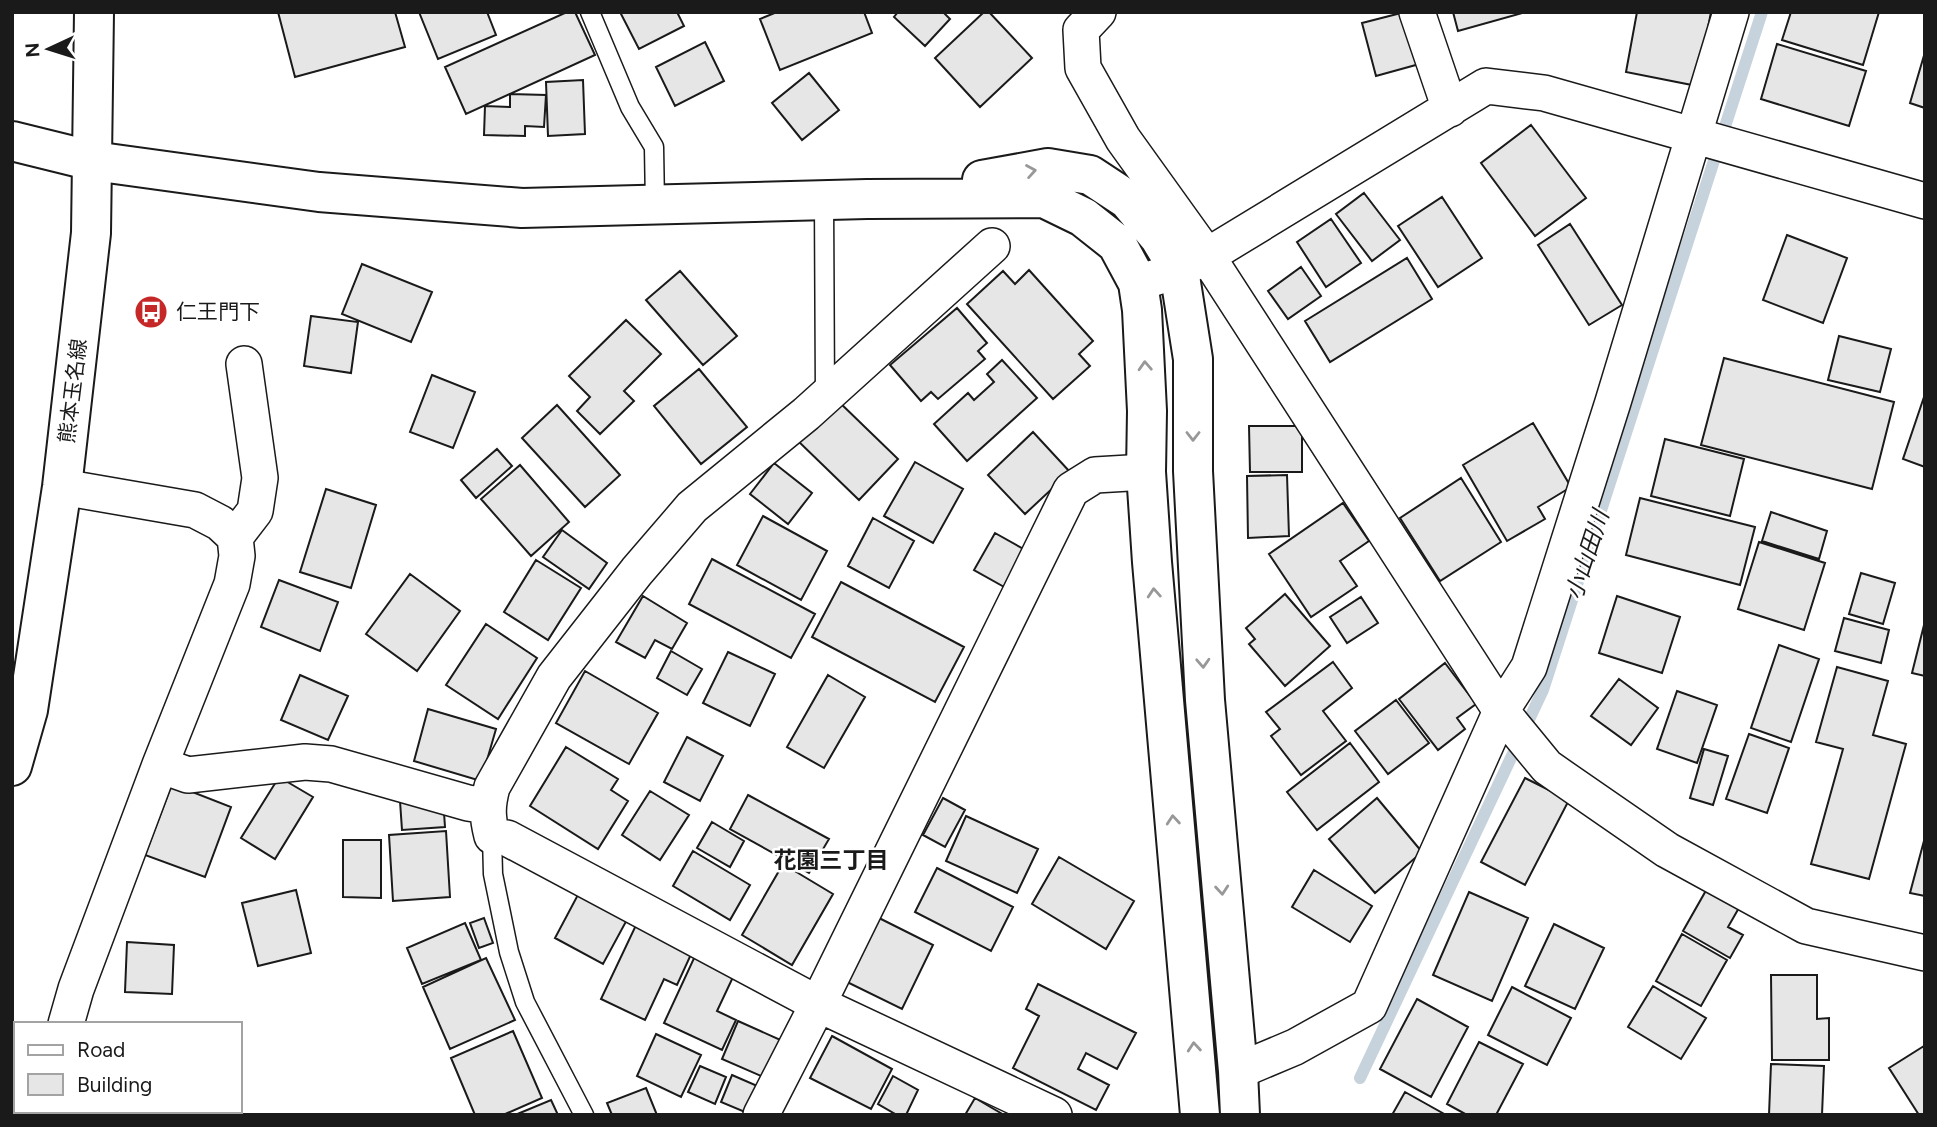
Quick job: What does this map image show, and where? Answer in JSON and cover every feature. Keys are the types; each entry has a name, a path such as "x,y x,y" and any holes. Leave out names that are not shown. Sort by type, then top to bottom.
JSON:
{"street":[{"name":"熊本玉名線","path":"12,766 28,710 62,486 91,233 94,12"},
{"path":"1098,12 1081,30 1083,68 1193,263 1501,711 1547,767 1667,850 1807,926 1925,953"},
{"path":"1417,12 1450,109"},
{"path":"12,141 93,161 319,192 522,208 867,199 1044,198 1083,217 1117,244 1138,283 1142,310 1147,411 1146,472 1164,718 1199,1110 1239,1091 1295,1047 1369,1006 1501,711 1529,667 1613,402 1731,12"},
{"path":"1138,283 1193,263 1486,86 1544,93 1925,201"},
{"path":"867,199 1048,168 1090,175 1128,200 1160,237 1193,263"},
{"path":"489,821 492,787 554,677 637,571 692,507 825,396 992,246"},
{"path":"1193,263 1192,471 1205,700 1239,1091"},
{"path":"235,537 255,511 260,478 244,365"},
{"path":"761,1115 1071,490 1095,475 1146,472"},
{"path":"62,486 195,510 220,523 235,537 237,556 232,584 160,765 76,989 67,1022"},
{"path":"160,765 188,775 305,762 331,764 468,803 506,838 818,1004 1054,1115"}],"lane":[{"path":"590,12 630,107 654,147 655,205"},
{"path":"824,201 825,396"},
{"path":"489,821 493,874 509,953 525,1002 584,1115"}],"building":[{"path":"278,12 395,12 405,47 295,77"},
{"path":"419,12 487,12 496,35 438,59"},
{"path":"567,12 575,12 595,55 466,114 445,67"},
{"path":"620,12 677,12 684,26 639,49"},
{"path":"777,12 864,12 872,33 780,70 760,19"},
{"path":"898,12 943,12 950,19 925,46 894,17"},
{"path":"984,12 989,12 1032,58 980,107 935,58"},
{"path":"1405,12 1423,63 1376,76 1362,23"},
{"path":"1453,12 1526,12 1458,31"},
{"path":"1637,12 1711,12 1697,86 1626,72"},
{"path":"1791,12 1879,12 1863,65 1782,40"},
{"path":"705,42 724,81 675,106 656,67"},
{"path":"1777,44 1866,71 1849,126 1761,99"},
{"path":"1925,52 1925,108 1910,103"},
{"path":"809,73 839,110 802,140 772,103"},
{"path":"583,80 585,134 548,136 546,82"},
{"path":"510,94 546,95 544,127 525,126 525,136 484,135 485,106 510,107"},
{"path":"1531,125 1586,198 1535,236 1481,163"},
{"path":"1364,193 1400,240 1372,261 1336,214"},
{"path":"1442,197 1482,258 1438,287 1398,226"},
{"path":"1331,219 1361,263 1326,287 1297,242"},
{"path":"1570,224 1622,305 1589,325 1538,245"},
{"path":"1787,235 1847,258 1823,323 1763,300"},
{"path":"1407,258 1432,299 1330,362 1305,321"},
{"path":"362,264 432,292 411,342 342,314"},
{"path":"1301,267 1321,296 1288,319 1268,291"},
{"path":"1029,270 1093,341 1079,354 1090,366 1053,399 967,304 1003,271 1015,284"},
{"path":"680,271 737,336 703,365 646,300"},
{"path":"957,308 987,343 978,351 985,359 938,399 931,392 921,401 890,365"},
{"path":"311,316 358,322 351,373 304,366"},
{"path":"626,320 661,354 624,391 634,401 600,434 577,411 590,397 569,376"},
{"path":"1839,336 1891,349 1880,392 1828,380"},
{"path":"1724,358 1894,402 1872,489 1701,445"},
{"path":"1002,360 1037,398 967,461 934,424 968,393 974,400 994,382 987,374"},
{"path":"699,369 747,427 701,464 654,406"},
{"path":"432,375 475,392 453,448 410,432"},
{"path":"1925,394 1925,467 1903,459"},
{"path":"836,399 898,459 859,500 797,440"},
{"path":"557,405 620,475 585,507 522,438"},
{"path":"1533,423 1571,487 1538,507 1545,519 1507,541 1463,465"},
{"path":"1249,426 1302,426 1302,472 1250,472"},
{"path":"1033,432 1070,472 1025,514 988,475"},
{"path":"1665,439 1744,459 1730,516 1651,496"},
{"path":"497,449 512,466 476,498 461,480"},
{"path":"915,462 963,489 933,543 884,516"},
{"path":"774,463 812,493 788,524 750,494"},
{"path":"520,465 569,522 531,556 481,499"},
{"path":"1287,475 1289,536 1248,538 1247,476"},
{"path":"1461,478 1501,542 1440,581 1400,518"},
{"path":"326,489 376,505 351,588 300,572"},
{"path":"1640,498 1755,527 1740,585 1626,555"},
{"path":"1343,503 1369,541 1340,561 1357,586 1311,617 1269,554"},
{"path":"1771,512 1827,531 1819,559 1762,541"},
{"path":"763,516 827,551 801,600 737,565"},
{"path":"873,518 914,541 889,588 848,566"},
{"path":"562,530 607,563 589,589 543,557"},
{"path":"995,533 1027,551 1006,588 974,570"},
{"path":"1759,542 1825,563 1804,630 1738,609"},
{"path":"712,559 815,614 791,658 689,604"},
{"path":"536,560 581,588 548,640 504,612"},
{"path":"1861,573 1895,583 1883,624 1849,614"},
{"path":"410,574 460,611 417,671 366,634"},
{"path":"279,580 338,602 320,651 261,627"},
{"path":"841,582 964,647 935,702 812,637"},
{"path":"1285,594 1330,646 1285,686 1249,644 1255,639 1246,628"},
{"path":"643,596 687,623 672,649 655,640 645,658 616,642"},
{"path":"1617,596 1680,617 1662,673 1599,653"},
{"path":"1361,597 1378,623 1347,643 1330,617"},
{"path":"1844,618 1889,630 1881,663 1835,651"},
{"path":"486,624 537,658 498,719 446,685"},
{"path":"1925,625 1925,676 1912,673"},
{"path":"1779,645 1819,659 1791,742 1751,728"},
{"path":"671,651 702,669 687,695 657,678"},
{"path":"728,652 775,674 750,726 703,703"},
{"path":"1333,662 1352,688 1323,711 1346,741 1301,775 1271,736 1280,729 1266,712"},
{"path":"1445,663 1476,704 1457,718 1465,729 1438,750 1399,699"},
{"path":"1837,667 1888,681 1873,735 1906,744 1869,879 1811,864 1843,749 1816,742"},
{"path":"585,671 658,713 629,764 556,723"},
{"path":"300,675 348,696 328,740 281,720"},
{"path":"828,675 865,697 824,768 787,747"},
{"path":"1619,679 1658,708 1631,745 1591,716"},
{"path":"1677,691 1717,705 1697,763 1657,749"},
{"path":"1396,700 1429,743 1388,774 1355,731"},
{"path":"428,709 496,729 481,781 414,761"},
{"path":"1749,734 1789,748 1767,813 1726,799"},
{"path":"687,737 723,756 700,801 664,782"},
{"path":"1350,743 1379,782 1317,830 1287,792"},
{"path":"566,747 618,779 611,790 628,801 598,849 530,806"},
{"path":"1704,749 1728,756 1713,805 1690,798"},
{"path":"279,777 313,797 275,859 241,838"},
{"path":"1525,778 1569,800 1525,885 1481,862"},
{"path":"172,784 231,807 205,877 145,855"},
{"path":"650,791 689,815 660,860 622,835"},
{"path":"748,795 829,839 809,873 730,829"},
{"path":"443,798 445,827 402,830 400,801"},
{"path":"943,798 965,810 945,847 923,835"},
{"path":"1377,798 1422,852 1375,893 1329,839"},
{"path":"966,816 1038,849 1017,893 946,861"},
{"path":"712,822 744,841 730,867 697,848"},
{"path":"446,831 450,897 393,901 389,835"},
{"path":"1925,837 1925,896 1910,893"},
{"path":"343,840 381,840 381,898 343,897"},
{"path":"693,851 750,885 730,920 673,886"},
{"path":"1059,857 1134,901 1106,949 1032,904"},
{"path":"783,864 833,894 792,965 742,935"},
{"path":"937,868 1013,907 991,951 915,912"},
{"path":"1314,870 1372,906 1350,942 1292,907"},
{"path":"1708,887 1740,906 1728,927 1743,935 1730,958 1683,931"},
{"path":"581,889 629,916 603,964 555,938"},
{"path":"296,890 311,953 258,966 242,903"},
{"path":"1469,892 1528,918 1492,1001 1433,975"},
{"path":"484,918 493,943 479,948 470,923"},
{"path":"879,918 933,945 902,1009 847,982"},
{"path":"465,923 481,960 422,984 407,948"},
{"path":"637,923 693,950 677,985 664,979 645,1020 601,999"},
{"path":"1554,924 1604,948 1575,1009 1525,986"},
{"path":"1682,934 1727,960 1701,1006 1656,981"},
{"path":"127,942 174,945 172,994 125,992"},
{"path":"695,956 734,975 717,1011 736,1020 722,1050 664,1023"},
{"path":"486,958 515,1020 450,1049 423,987"},
{"path":"1771,975 1817,975 1817,1019 1829,1018 1829,1060 1772,1060"},
{"path":"1038,984 1136,1033 1117,1069 1086,1053 1078,1069 1109,1085 1096,1110 1013,1068 1039,1016 1026,1009"},
{"path":"1653,986 1706,1018 1681,1059 1628,1027"},
{"path":"1512,987 1571,1018 1547,1065 1488,1035"},
{"path":"1417,999 1468,1027 1431,1097 1380,1069"},
{"path":"738,1021 785,1042 768,1079 722,1059"},
{"path":"513,1031 542,1098 503,1115 475,1115 451,1058"},
{"path":"656,1034 701,1055 681,1097 637,1076"},
{"path":"832,1036 892,1069 871,1109 810,1078"},
{"path":"1479,1042 1523,1064 1496,1115 1467,1115 1447,1104"},
{"path":"1924,1046 1925,1115 1919,1115 1889,1068"},
{"path":"1771,1064 1824,1066 1822,1115 1769,1115"},
{"path":"700,1066 726,1077 715,1104 688,1092"},
{"path":"732,1075 762,1088 752,1115 721,1102"},
{"path":"893,1076 918,1090 906,1115 897,1115 878,1104"},
{"path":"646,1088 657,1115 612,1115 607,1103"},
{"path":"1405,1092 1446,1115 1392,1115"},
{"path":"975,1098 1004,1115 965,1115"},
{"path":"551,1100 558,1115 515,1115"}],"waterway":[{"name":"小山田川","path":"1360,1078 1543,690 1762,12"}],"place":[{"name":"仁王門下","path":"151,312"}],"district":[{"name":"花園三丁目","path":"831,860"}]}
